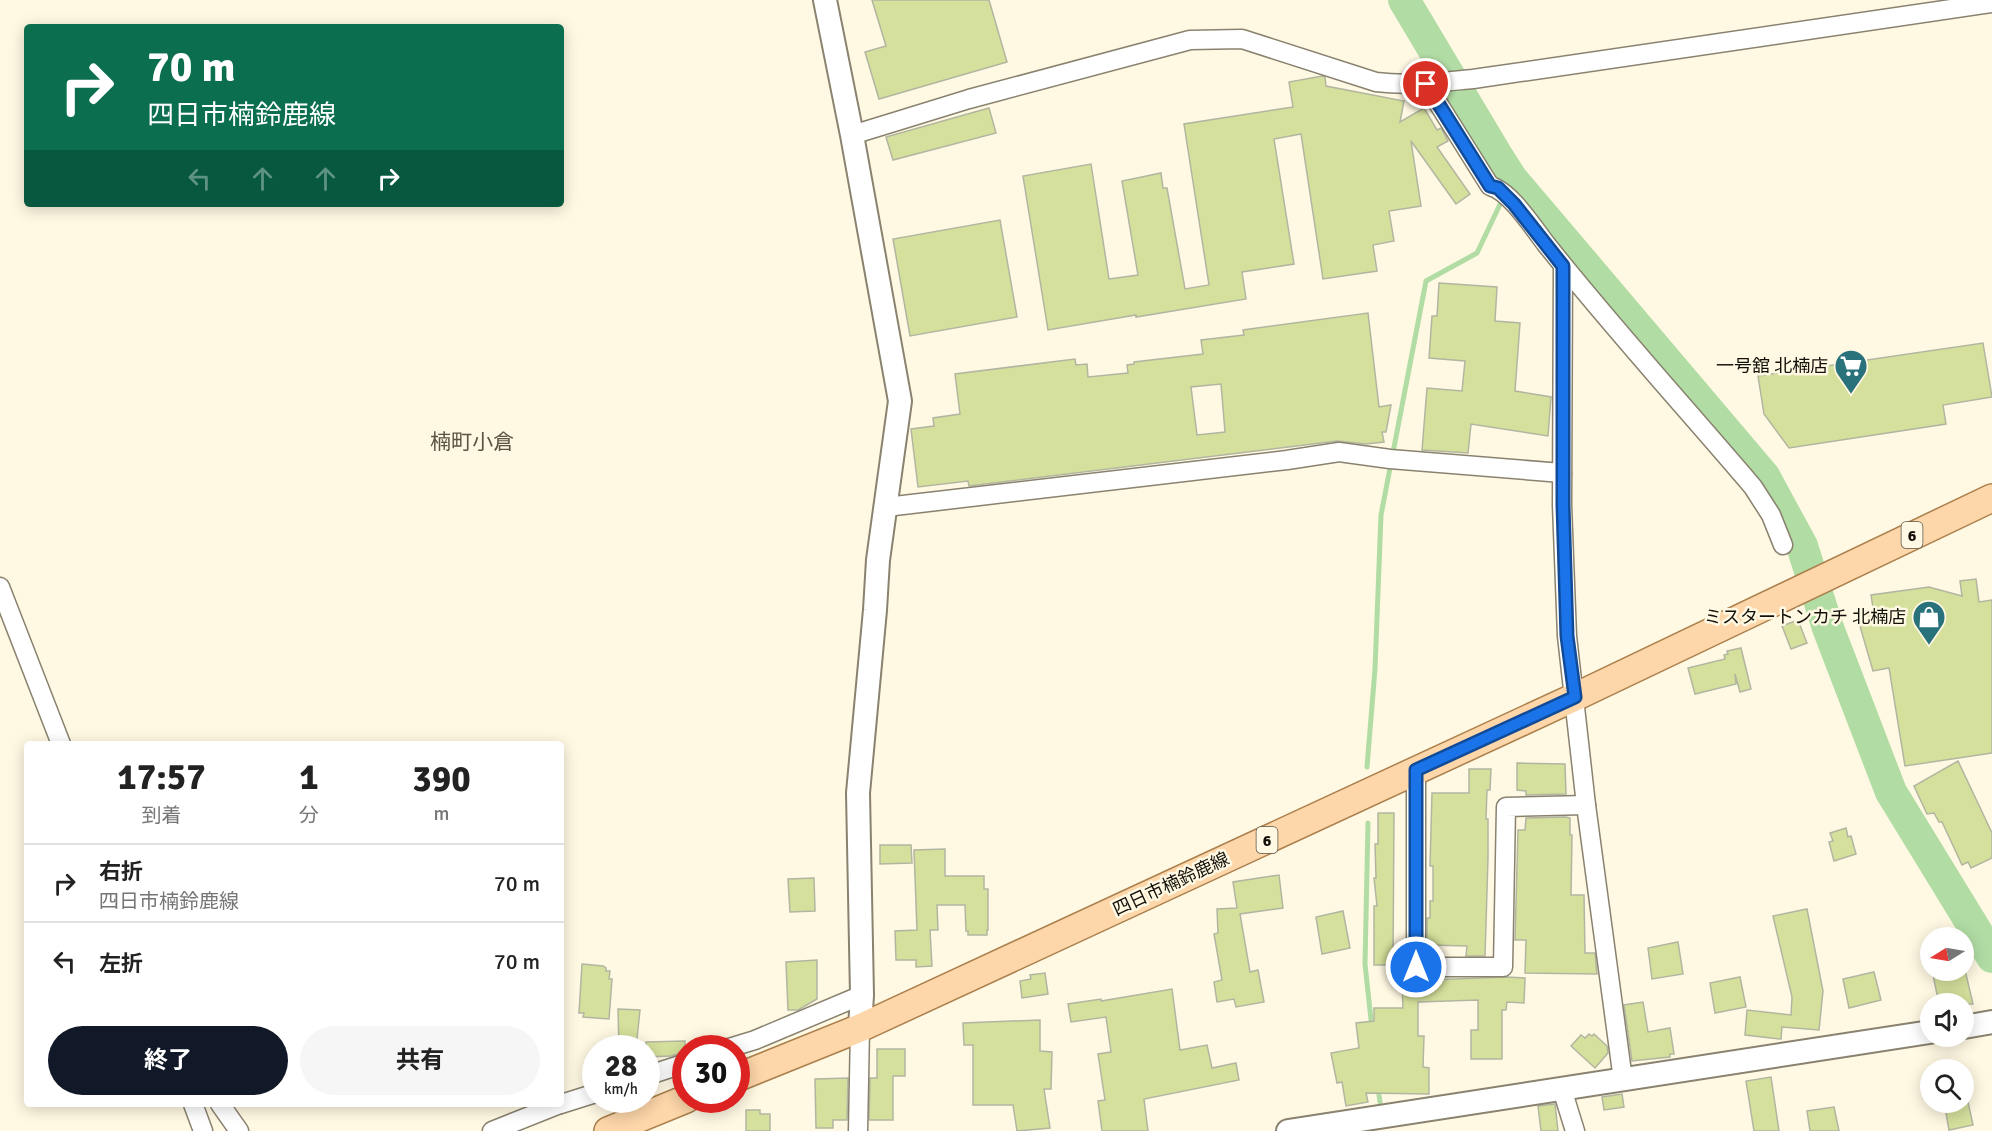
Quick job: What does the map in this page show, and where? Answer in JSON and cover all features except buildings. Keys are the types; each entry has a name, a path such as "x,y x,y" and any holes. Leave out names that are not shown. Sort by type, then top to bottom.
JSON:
{"main road":[{"name":"四日市楠鈴鹿線","path":"750,1072 860,1028 1575,697 1992,498"},
{"path":"608,1131 672,1105"}],"street":[{"path":"825,0 900,401 878,560 858,793 862,995 858,1131"},
{"path":"852,135 969,99 1190,40 1242,39 1376,82 1398,85 1473,79 1992,3"},
{"path":"1431,83 1490,186 1505,195 1753,487 1771,515 1783,545"},
{"path":"1563,266 1562,473 1567,636 1586,805 1623,1080"},
{"path":"886,507 1339,452 1395,460 1562,473"},
{"path":"0,587 60,741"},
{"path":"1416,770 1416,967 1503,967 1506,807 1586,805"},
{"path":"750,1042 862,995"},
{"path":"1974,1025 1992,1022"},
{"path":"1288,1131 1920,1034"},
{"path":"1562,1089 1575,1131"},
{"path":"564,1103 582,1097"},
{"path":"194,1107 203,1131"},
{"path":"222,1107 239,1131"},
{"path":"492,1131 553,1107"}],"waterway":[{"path":"1404,0 1512,179 1764,476 1802,546 1828,628 1891,792 1992,957"},
{"path":"1367,767 1375,669 1381,515 1426,281 1477,253 1512,179"},
{"path":"1368,823 1365,964 1372,1029"},
{"path":"1378,1088 1380,1102"}],"place":[{"name":"一号舘 北楠店","path":"1851,395"},
{"name":"ミスタートンカチ 北楠店","path":"1929,646"}],"district":[{"name":"楠町小倉","path":"472,442"}],"route":[{"path":"1416,967 1416,770 1575,697 1567,636 1563,505 1563,266 1514,204 1498,188 1490,186 1426,84"}]}
